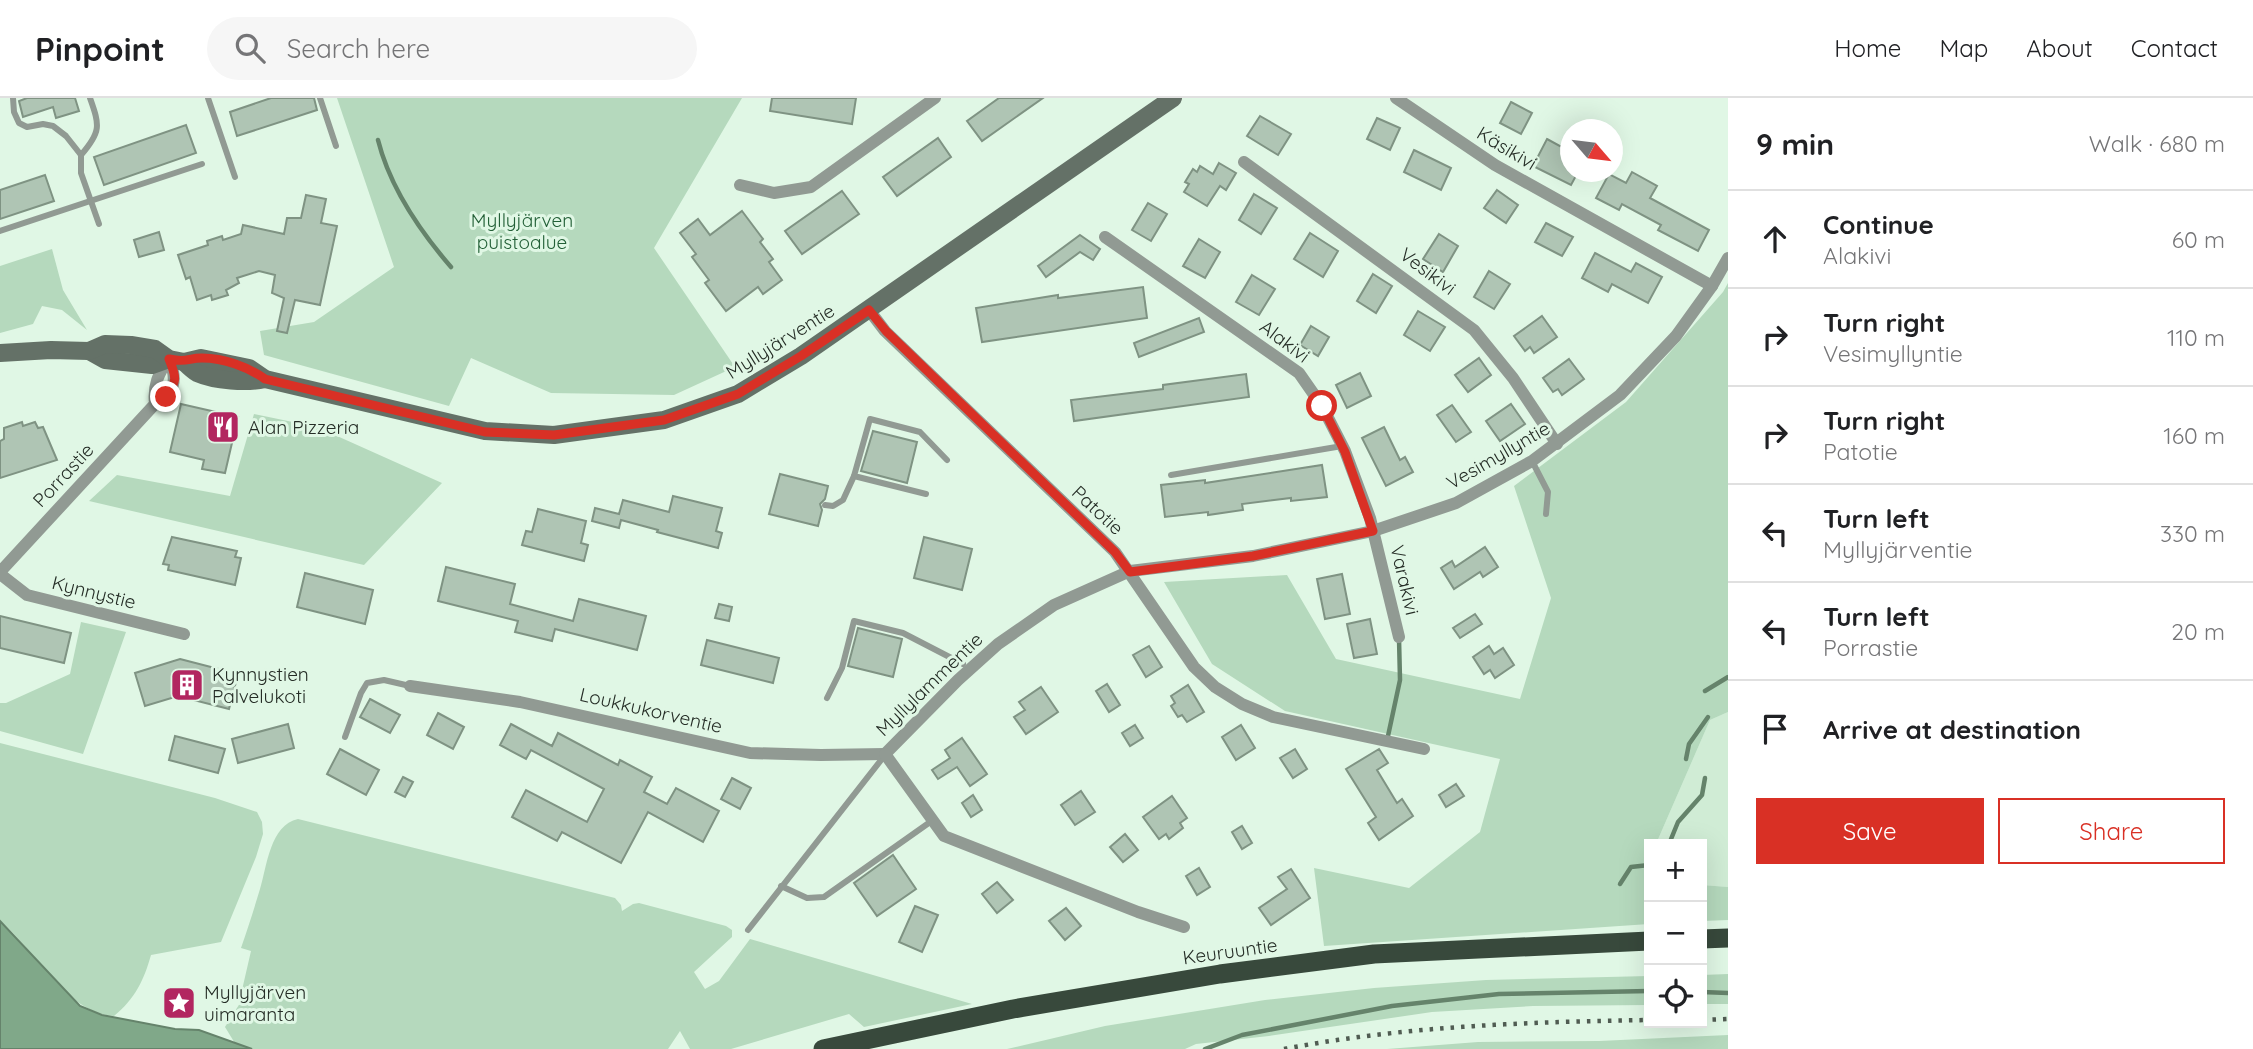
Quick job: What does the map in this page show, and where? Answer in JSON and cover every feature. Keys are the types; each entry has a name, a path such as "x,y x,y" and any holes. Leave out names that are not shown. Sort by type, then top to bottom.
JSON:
{"highway":[{"path":"1707,939 1728,938"},
{"name":"Keuruuntie","path":"823,1049 1013,1009 1220,974 1374,954 1644,941"}],"main road":[{"name":"Myllyjärventie","path":"0,353 89,351 105,344 131,345 155,349 176,361 201,358 242,366 265,379 485,432 554,435 664,420 738,394 801,356 1173,98"}],"street":[{"path":"740,185 774,193 811,187 935,98"},
{"name":"Käsikivi","path":"1396,98 1495,165 1712,286"},
{"name":"Vesikivi","path":"1244,162 1475,330 1513,378 1557,444"},
{"name":"Alakivi","path":"1105,237 1299,373 1322,406 1342,446 1373,531"},
{"name":"Vesimyllyntie","path":"1130,572 1253,556 1373,531 1456,503 1532,461 1620,395 1676,336 1712,286 1728,258"},
{"name":"Patotie","path":"869,310 886,331 1115,552 1194,667 1216,687 1242,704 1273,717 1424,749"},
{"name":"Porrastie","path":"0,573 155,404 154,393 159,372 176,361"},
{"name":"Varakivi","path":"1373,531 1399,637"},
{"name":"Myllylammentie","path":"1130,572 1054,605 998,644 958,680 885,754 944,836 1138,912 1184,927"},
{"name":"Kynnystie","path":"0,573 27,595 184,634"},
{"name":"Loukkukorventie","path":"410,686 520,702 750,752 885,754"}],"lane":[{"path":"13,98 14,112 19,123 27,127 43,124 53,126 66,136 81,155 81,173 99,224"},
{"path":"81,155 95,140 99,128 90,98"},
{"path":"208,98 235,177"},
{"path":"320,98 335,146"},
{"path":"0,231 202,164"},
{"path":"825,505 833,506 843,500 854,476 870,419 920,432 947,460"},
{"path":"1171,475 1342,446"},
{"path":"1532,461 1548,492 1546,514"},
{"path":"854,476 926,495"},
{"path":"827,698 842,668 854,621 903,633 962,664"},
{"path":"345,737 367,683 384,680 410,686"},
{"path":"748,930 885,754"},
{"path":"781,886 807,898 824,897 933,820"}],"shaded area":[{"path":"1728,712 1728,887 1707,885 1707,839 1658,839 1710,720"},
{"path":"0,921 80,1006 102,1015 175,1029 199,1030 252,1049 0,1049"}],"green space":[{"name":"Myllyjärven puistoalue","path":"337,98 742,98 654,248 735,367 674,395 551,393 471,358 449,406 264,355 260,331 314,322 394,267"},
{"path":"52,249 63,290 87,330 62,310 42,306 33,324 0,333 0,266"},
{"path":"1728,283 1728,712 1710,720 1658,839 1644,839 1644,924 1324,946 1314,868 1409,888 1480,832 1500,759 1285,711 1212,664 1164,582 1287,575 1336,659 1520,699 1551,598 1514,486 1626,402"},
{"path":"254,414 317,427 442,483 364,565 89,501 117,475 230,496"},
{"path":"81,622 126,632 83,754 0,731 0,703 6,703 70,674"},
{"path":"0,743 215,798 257,812 262,822 263,834 221,942 151,955 138,988 128,1003 114,1016 96,1012 65,992 0,921"},
{"path":"298,819 615,898 622,911 639,903 726,926 732,930 732,937 694,972 705,989 719,981 750,939 972,1004 864,1027 849,1014 731,1049 690,1049 680,1031 668,1049 252,1049 236,1045 225,1027 247,992 270,998 242,990 251,951 241,948 271,848 281,829"},
{"path":"1707,885 1728,887 1728,920 1707,921"},
{"path":"1728,974 1728,1004 1707,1004 1707,975"},
{"path":"1644,976 1644,1005 1533,1006 1432,1012 1196,1044 1185,1049 1007,1049 1105,1026 1265,1000 1374,988 1486,980"},
{"path":"1728,1035 1728,1049 1387,1049 1478,1042 1599,1041"}],"building":[{"path":"27,98 75,98 79,111 56,118 53,107 23,117 19,101"},
{"path":"271,98 314,98 317,110 237,136 230,112"},
{"path":"772,98 856,98 852,124 770,111"},
{"path":"999,98 1043,98 982,141 967,121"},
{"path":"1511,102 1532,113 1521,134 1500,123"},
{"path":"1260,116 1291,134 1278,155 1247,136"},
{"path":"1377,118 1400,128 1390,150 1367,139"},
{"path":"186,125 196,153 104,185 94,157"},
{"path":"938,138 951,157 897,196 883,177"},
{"path":"1547,139 1560,146 1560,180 1533,166"},
{"path":"1414,150 1451,168 1441,190 1404,172"},
{"path":"1219,163 1236,173 1226,190 1220,186 1207,206 1184,192 1189,184 1185,182 1193,169 1197,172 1200,166 1213,174"},
{"path":"1632,172 1657,186 1650,198 1709,230 1698,251 1658,230 1661,225 1622,204 1619,210 1596,198 1605,182 1626,183"},
{"path":"45,175 54,201 0,219 0,190"},
{"path":"1497,190 1518,205 1506,223 1484,208"},
{"path":"842,191 859,214 802,254 785,231"},
{"path":"1254,194 1277,208 1261,234 1239,220"},
{"path":"306,195 326,199 321,223 337,226 320,305 295,300 287,333 277,331 284,298 272,293 275,275 259,271 237,278 239,283 226,290 228,295 212,300 211,295 197,300 190,277 186,279 178,255 208,245 207,241 222,236 223,240 241,234 243,225 284,234 287,218 301,218"},
{"path":"1148,203 1167,214 1151,241 1132,230"},
{"path":"742,211 763,239 760,242 773,259 769,262 782,280 763,294 758,287 726,311 705,283 709,280 692,257 696,254 680,233 698,219 710,235"},
{"path":"1546,223 1573,237 1562,256 1535,242"},
{"path":"159,232 164,250 139,257 134,240"},
{"path":"1310,233 1338,251 1323,277 1294,259"},
{"path":"1439,234 1458,246 1443,272 1423,259"},
{"path":"1080,235 1100,249 1093,260 1080,252 1046,277 1038,266"},
{"path":"1199,239 1220,252 1205,278 1183,266"},
{"path":"1595,253 1631,272 1636,263 1662,277 1648,303 1612,284 1608,292 1582,278"},
{"path":"1489,271 1510,284 1494,309 1474,297"},
{"path":"1373,274 1392,286 1376,313 1357,301"},
{"path":"1252,275 1275,289 1259,315 1236,302"},
{"path":"1143,287 1147,318 982,342 976,308 1058,295 1058,298"},
{"path":"1418,311 1445,327 1430,351 1404,335"},
{"path":"1542,316 1557,337 1534,353 1530,347 1525,351 1514,336"},
{"path":"1199,318 1204,332 1139,357 1134,343"},
{"path":"1311,326 1329,337 1318,356 1300,345"},
{"path":"1479,358 1491,375 1468,392 1455,375"},
{"path":"1569,359 1584,379 1562,395 1558,389 1553,392 1543,378"},
{"path":"1360,373 1371,396 1347,408 1336,385"},
{"path":"1246,374 1249,397 1074,421 1071,400 1163,389 1163,385"},
{"path":"181,404 238,417 225,473 202,469 204,460 170,452"},
{"path":"1511,404 1525,424 1500,441 1486,421"},
{"path":"1452,405 1471,432 1456,442 1437,415"},
{"path":"22,422 23,426 35,422 38,428 43,427 57,460 0,478 0,441 4,439 4,428"},
{"path":"1384,427 1400,460 1405,457 1413,472 1386,486 1362,438"},
{"path":"873,431 917,442 907,483 861,471"},
{"path":"1322,465 1327,497 1242,504 1243,510 1165,517 1161,485 1205,480 1205,483"},
{"path":"780,474 828,486 825,499 820,504 822,510 818,526 769,514"},
{"path":"673,496 722,508 716,531 722,533 718,548 621,520 619,528 592,521 595,508 619,514 623,500 669,512"},
{"path":"538,509 586,521 581,543 588,545 584,561 522,545 526,531 532,532"},
{"path":"172,537 237,551 235,557 241,558 235,585 168,570 169,565 163,564"},
{"path":"924,537 972,549 962,590 914,578"},
{"path":"1485,547 1498,567 1483,577 1480,572 1454,589 1441,568 1452,561 1455,567"},
{"path":"446,567 515,584 510,604 573,621 579,599 646,616 637,650 555,629 552,641 515,632 518,621 438,601"},
{"path":"305,573 373,590 365,624 297,607"},
{"path":"1342,574 1350,614 1325,619 1317,579"},
{"path":"719,604 732,607 729,621 715,618"},
{"path":"1475,614 1482,624 1460,638 1453,628"},
{"path":"0,616 71,633 64,663 0,648"},
{"path":"1370,619 1377,654 1354,658 1347,624"},
{"path":"858,628 902,639 893,677 848,666"},
{"path":"707,640 779,658 773,683 701,665"},
{"path":"1149,646 1162,667 1146,677 1133,655"},
{"path":"1489,646 1494,654 1503,648 1514,665 1495,678 1490,670 1484,674 1473,657"},
{"name":"Kynnystien Palvelukoti","path":"180,659 238,674 229,709 178,696 145,706 135,673"},
{"path":"1107,684 1120,705 1109,712 1096,691"},
{"path":"1188,685 1204,712 1187,722 1182,715 1178,717 1171,706 1175,703 1171,696"},
{"path":"1041,687 1058,712 1026,734 1014,717 1025,710 1019,702"},
{"path":"370,699 400,715 390,733 360,717"},
{"path":"438,713 464,727 453,749 427,735"},
{"path":"288,724 294,748 238,763 232,739"},
{"path":"511,724 552,746 558,733 618,765 620,760 652,777 644,792 667,804 676,788 719,811 703,842 648,812 621,863 562,832 557,841 512,817 526,790 587,822 604,789 531,750 526,759 500,745"},
{"path":"1135,725 1143,738 1130,746 1122,733"},
{"path":"1241,725 1255,748 1236,760 1222,737"},
{"path":"175,736 225,749 218,773 169,760"},
{"path":"962,738 987,774 970,786 957,767 938,779 932,770 950,758 945,750"},
{"path":"340,749 379,770 366,795 327,774"},
{"path":"1295,749 1307,769 1293,778 1280,758"},
{"path":"1379,749 1388,763 1377,770 1397,803 1402,799 1413,816 1379,840 1368,823 1376,817 1346,769"},
{"path":"403,777 413,782 405,797 395,792"},
{"path":"732,778 751,788 740,809 721,799"},
{"path":"1456,784 1464,796 1446,807 1439,795"},
{"path":"1081,791 1095,812 1075,825 1061,805"},
{"path":"973,795 982,810 971,817 962,803"},
{"path":"1172,796 1187,818 1180,823 1183,828 1169,839 1166,834 1159,839 1143,817"},
{"path":"1242,826 1252,843 1242,849 1232,832"},
{"path":"1125,834 1138,850 1123,862 1110,847"},
{"path":"893,855 916,889 877,916 854,883"},
{"path":"1199,868 1210,887 1197,895 1186,876"},
{"path":"1291,869 1310,898 1271,925 1259,908 1287,889 1278,877"},
{"path":"997,882 1013,900 997,913 982,894"},
{"path":"915,906 938,915 922,952 899,942"},
{"path":"1066,908 1081,926 1065,940 1049,921"}],"waterway":[{"path":"378,140 390,175 407,208 451,267"},
{"path":"1388,736 1400,680 1399,638"},
{"path":"1705,691 1728,677"},
{"path":"1686,759 1689,744 1708,717"},
{"path":"1671,839 1678,822 1702,795 1705,778"},
{"path":"1620,884 1631,867 1644,866"},
{"path":"1205,1049 1242,1035 1392,1006 1499,994 1644,991"},
{"path":"1707,992 1728,993"}],"railway":[{"path":"1707,1020 1728,1019"},
{"path":"1284,1049 1420,1030 1644,1020"}],"place":[{"name":"Alan Pizzeria","path":"223,427"},
{"name":"Kynnystien Palvelukoti","path":"187,685"},
{"name":"Myllyjärven uimaranta","path":"179,1003"}],"route":[{"path":"166,397 174,385 176,375 169,359 184,362 201,358 249,368 265,379 485,432 554,435 616,428 664,420 738,394 869,310 886,331 1115,552 1130,572 1253,556 1373,531 1345,452 1322,406"}]}
